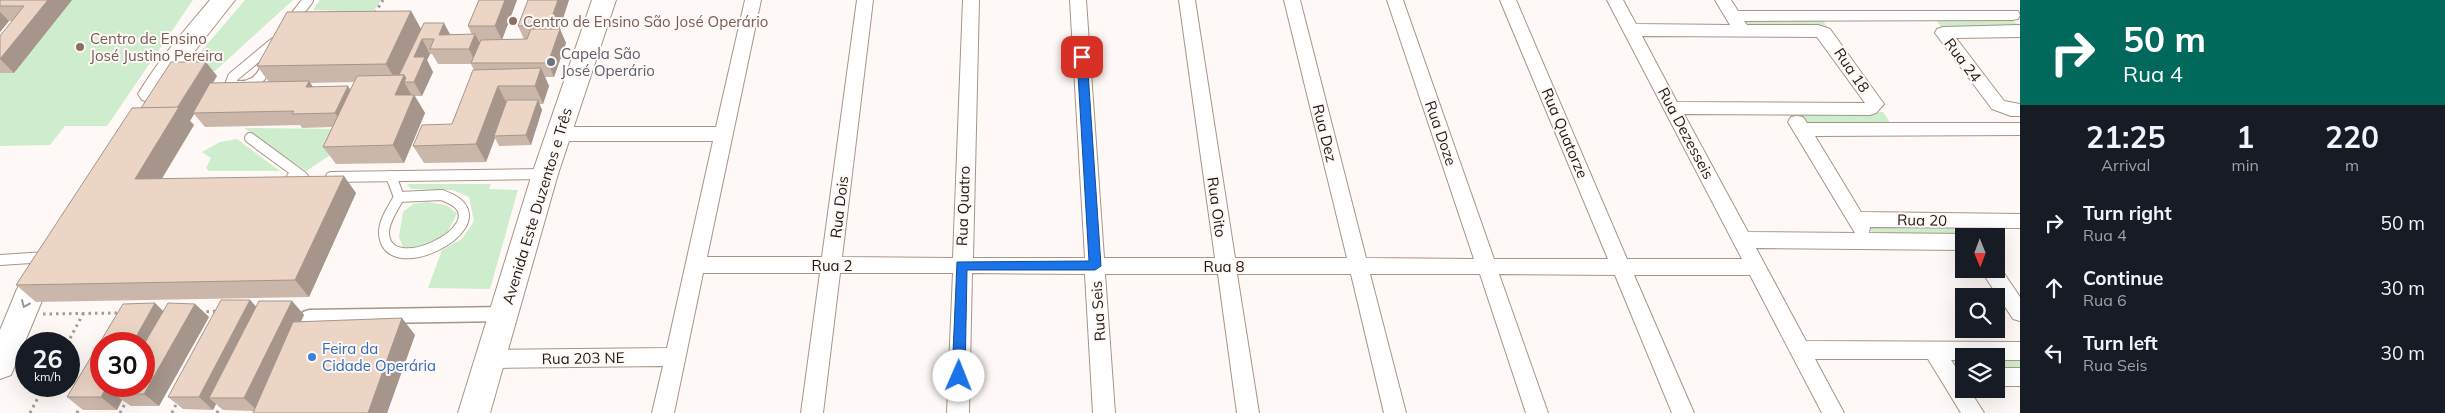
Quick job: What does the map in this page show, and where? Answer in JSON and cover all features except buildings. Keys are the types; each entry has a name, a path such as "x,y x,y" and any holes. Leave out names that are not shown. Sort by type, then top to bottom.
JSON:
{"main road":[{"path":"140,111 174,60 224,0"},
{"name":"Avenida Este Duzentos e Três","path":"474,413 545,174 604,0"},
{"path":"0,366 20,315 54,249"}],"street":[{"path":"663,413 753,0"},
{"name":"Rua Dois","path":"812,413 865,0"},
{"name":"Rua Quatro","path":"958,413 971,0"},
{"name":"Rua Seis","path":"1078,0 1104,413"},
{"name":"Rua Oito","path":"1187,0 1248,413"},
{"name":"Rua Dez","path":"1292,0 1395,413"},
{"name":"Rua Doze","path":"1395,0 1537,413"},
{"name":"Rua Quatorze","path":"1508,0 1683,413"},
{"name":"Rua Dezesseis","path":"1616,0 1833,413"},
{"path":"1723,0 1742,31"},
{"name":"Rua 24","path":"1998,0 2016,20"},
{"name":"Rua 24","path":"1733,16 1869,16 2016,20"},
{"name":"Rua 18","path":"1631,30 1818,31 1824,33 1875,104 1870,109 1672,108"},
{"name":"Rua 24","path":"2020,32 1944,33 1998,105 2011,110 2020,110"},
{"path":"1789,109 1869,241"},
{"path":"1802,130 2020,129"},
{"path":"558,134 724,134"},
{"name":"Rua 20","path":"1856,219 2019,221"},
{"name":"Rua 20","path":"1742,240 1955,242"},
{"name":"Rua 2","path":"696,265 1028,265"},
{"name":"Rua 8","path":"1028,265 1358,266"},
{"path":"1358,266 1756,267"},
{"path":"1996,278 2020,313"},
{"path":"293,352 309,317 504,314"},
{"path":"1800,350 2020,351"},
{"path":"1934,351 1955,375"},
{"name":"Rua 203 NE","path":"491,359 676,357"},
{"path":"2005,377 2020,377"},
{"path":"1966,398 1973,413"}],"lane":[{"path":"277,39 261,79 248,87 230,85 233,77 277,39 308,0"},
{"path":"250,138 313,177"},
{"path":"284,177 545,174"},
{"path":"391,176 398,197 384,231 385,240 390,248 407,253 427,251 441,246 459,228 463,219 463,211 459,203 452,198 442,195 398,197"},
{"path":"0,260 54,249"}],"path":[{"path":"366,13 375,14 384,0"},
{"path":"196,312 224,311 220,320"},
{"path":"20,315 126,313"},
{"path":"73,332 83,314"},
{"path":"77,413 86,396"},
{"path":"172,413 180,396"},
{"path":"217,413 226,396"},
{"path":"30,413 38,397"},
{"path":"120,413 129,397"}],"green space":[{"name":"Centro de Ensino José Justino Pereira","path":"72,0 193,0 107,126 65,126 50,145 0,146 0,73 14,73"},
{"path":"245,0 293,0 215,71 185,70"},
{"path":"320,0 381,0 373,12 313,10"},
{"path":"1737,18 1821,18 1828,28 1744,29"},
{"path":"1935,19 2012,19 2020,27 1943,29"},
{"path":"1796,112 1883,112 1891,124 1803,124"},
{"path":"244,128 342,129 329,156 306,171"},
{"path":"237,139 280,171 209,171 206,168 211,158 202,152 220,142"},
{"path":"407,184 491,184 489,189 518,190 490,289 428,288 442,250 462,239 474,221 469,197 453,190 411,189"},
{"path":"428,202 446,205 457,213 453,223 438,241 423,246 403,247 399,237 403,212 413,204"},
{"path":"1866,222 1950,224 1955,231 1955,239 1875,237"},
{"path":"1942,355 1955,355 1955,372 1952,372"},
{"path":"2005,355 2020,355 2020,372 2005,372"}],"place":[{"name":"Centro de Ensino São José Operário","path":"513,21"},
{"name":"Centro de Ensino José Justino Pereira","path":"80,47"},
{"name":"Capela São José Operário","path":"551,62"},
{"name":"Feira da Cidade Operária","path":"312,357"}],"route":[{"path":"959,376 962,265 1095,266 1082,57"}]}
